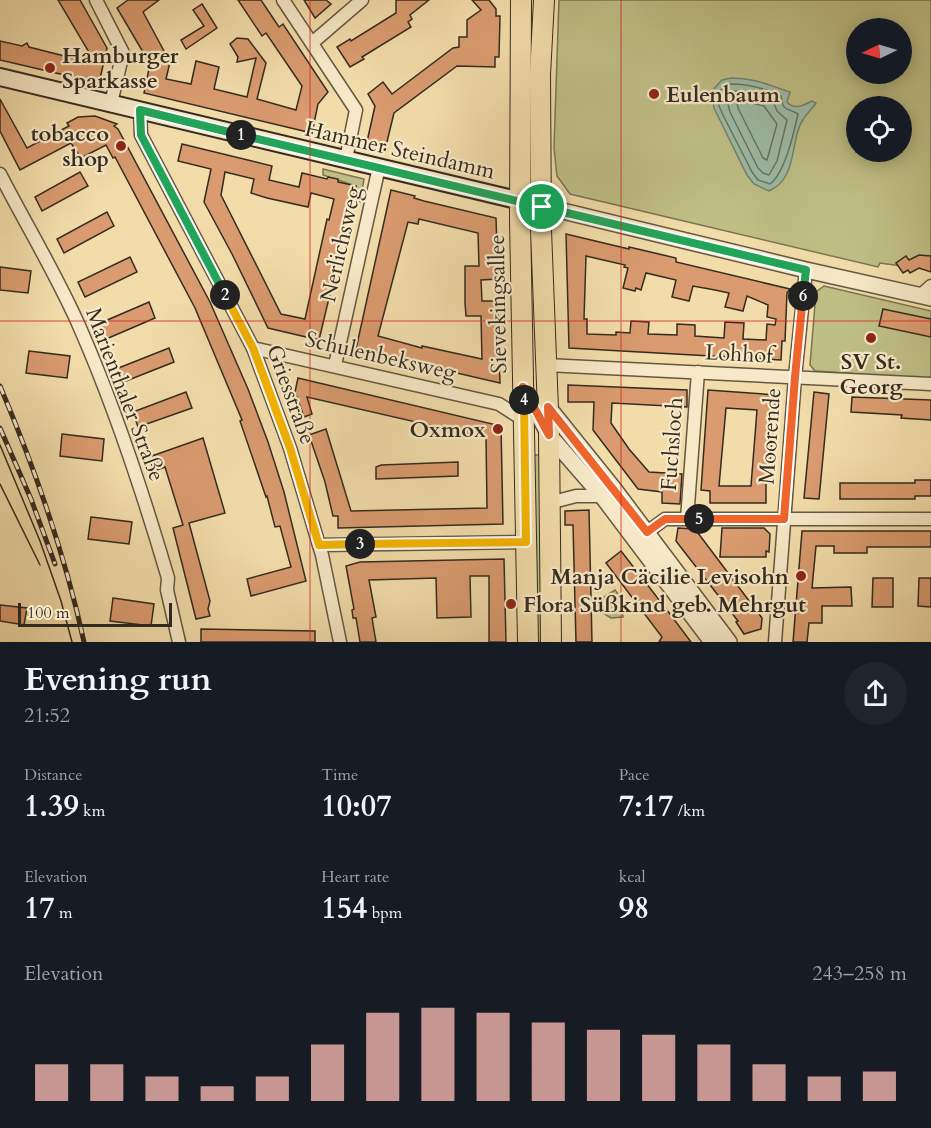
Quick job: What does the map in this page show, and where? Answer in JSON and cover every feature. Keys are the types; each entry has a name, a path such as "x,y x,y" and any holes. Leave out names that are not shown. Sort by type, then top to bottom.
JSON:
{"main road":[{"name":"Sievekingsallee","path":"521,0 520,201 528,642"},
{"name":"Sievekingsallee","path":"544,0 540,75 549,435 551,642"},
{"name":"Hammer Steindamm","path":"0,77 379,166 542,207"}],"street":[{"path":"284,0 356,110 345,159"},
{"path":"312,43 362,0"},
{"path":"100,2 123,52 111,103"},
{"name":"Griesstraße","path":"140,110 141,135 253,348 290,448 319,545 340,642"},
{"name":"Nerlichsweg","path":"335,365 379,166"},
{"name":"Marienthaler Straße","path":"0,174 60,285 115,413 147,505 168,578 167,590 179,642"},
{"name":"Hammer Steindamm","path":"542,207 806,270 928,293"},
{"name":"Moorende","path":"775,642 795,377 806,270"},
{"name":"Schulenbeksweg","path":"253,348 499,404 525,421"},
{"name":"Lohhof","path":"546,365 931,384"},
{"name":"Fuchsloch","path":"687,519 698,372"},
{"path":"499,404 523,387 549,435 602,496 712,642"},
{"path":"548,407 647,532 729,642"},
{"path":"549,503 576,496 602,496"},
{"path":"647,532 665,519 931,519"},
{"path":"319,545 526,542"}],"green space":[{"path":"559,0 931,0 931,270 880,263 878,267 570,194 557,176 554,148"},
{"path":"323,169 364,179 360,202 353,200 356,186 323,175"},
{"name":"SV St. Georg","path":"824,286 931,311 931,379 815,371 810,365 816,292"},
{"path":"533,455 541,455 544,642 536,642"},
{"path":"615,590 621,598 623,617 611,618 603,613 604,597"}],"water":[{"path":"731,78 754,81 790,92 787,102 796,107 812,101 816,103 799,127 785,177 779,185 769,191 754,184 747,175 714,108 712,91 722,80"}],"building":[{"path":"58,0 80,0 107,48 99,83 0,60 0,41 22,46 27,43 29,47 96,64"},
{"path":"128,0 159,0 143,12 170,62 166,79 191,84 196,61 219,67 214,89 247,97 256,58 237,62 238,57 230,44 237,38 248,39 266,63 257,99 296,110 302,86 266,33 262,36 238,0 261,0 279,27 283,24 328,92 318,104 312,133 144,93 150,64 117,8"},
{"path":"304,0 326,0 331,4 315,18"},
{"path":"396,0 429,0 410,15 412,19 408,22 411,27 350,67 337,47 396,13"},
{"path":"472,0 489,0 496,9 496,16 500,16 499,57 495,57 495,67 457,66 394,113 385,150 366,146 375,106 368,94 383,82 392,94 453,48 459,47 459,37 467,37 467,20 481,10"},
{"path":"202,4 217,28 186,49 181,40 204,26 193,10"},
{"path":"0,99 27,148 69,126 67,123 78,117 95,116 117,124 114,126 118,129 210,302 248,389 284,492 306,581 251,596 247,579 291,567 280,526 275,527 267,496 240,421 242,420 195,308 115,157 113,158 106,145 81,158 71,143 20,170 0,131"},
{"path":"182,144 272,166 269,180 299,187 302,173 327,179 328,177 338,179 338,182 356,186 328,293 330,294 319,340 268,328 204,202 211,169 178,161","holes":["225,172 254,179 251,193 267,198 308,207 311,193 334,199 329,220 327,219 305,319 281,314 221,195"]},
{"path":"80,172 88,186 42,211 35,197"},
{"path":"391,190 415,196 414,198 424,201 496,218 498,279 481,280 482,301 498,301 500,383 418,364 419,362 410,359 401,357 400,359 356,349","holes":["419,219 478,233 479,266 465,266 465,303 466,316 481,316 482,359 422,346 422,348 378,336 408,222 418,224"]},
{"path":"107,212 114,226 64,253 57,239"},
{"path":"566,234 676,258 676,262 790,289 787,293 785,341 782,341 781,360 569,348","holes":["586,256 625,265 624,267 628,268 623,288 641,290 646,273 676,280 672,297 689,301 693,286 729,293 725,307 743,311 747,296 768,305 767,317 776,319 775,325 767,324 766,340 743,339 744,323 725,322 724,338 695,336 695,325 677,324 677,335 648,334 649,322 631,321 630,333 587,334 587,319 584,319"]},
{"path":"919,255 931,256 931,272 919,268 910,273 908,270 903,273 896,263 906,256 909,260"},
{"path":"130,257 137,272 85,297 78,282"},
{"path":"0,267 31,271 28,293 0,290"},
{"path":"149,302 155,318 104,340 98,324"},
{"path":"883,309 931,319 931,337 879,326"},
{"path":"169,348 174,362 121,383 116,369"},
{"path":"29,351 70,356 67,378 26,373"},
{"path":"298,378 501,426 503,524 338,528 338,516 333,516 325,482 309,435 326,429 351,511 487,508 486,438 307,397 312,414 304,417 295,392"},
{"path":"568,385 687,390 687,407 612,403 611,423 649,472 682,474 680,504 662,503 662,492 638,489 593,430 594,402 568,402"},
{"path":"708,390 776,395 769,475 766,474 766,503 710,503 710,491 701,490","holes":["726,408 757,410 751,486 719,486"]},
{"path":"186,392 192,408 138,427 133,412"},
{"path":"814,392 829,394 819,499 804,498"},
{"path":"852,397 931,400 931,420 901,418 902,415 851,412"},
{"path":"62,434 104,439 102,461 60,456"},
{"path":"203,438 225,513 189,523 210,601 208,609 210,616 196,619 173,528 183,525 165,467 154,471 149,457"},
{"path":"458,462 458,476 376,479 376,467 381,465"},
{"path":"915,480 931,480 931,496 915,496 915,499 840,499 840,483 915,483"},
{"path":"589,510 592,642 576,642 573,525 565,525 565,511"},
{"path":"91,517 132,522 129,544 88,539"},
{"path":"678,528 695,529 762,618 761,629 744,634 736,622 738,621 676,541"},
{"path":"722,528 764,528 770,534 769,552 766,551 766,557 720,557"},
{"path":"802,531 931,531 931,547 867,547 867,553 834,553 834,546 816,546 812,588 851,587 852,606 822,606 822,623 809,623 807,642 793,642"},
{"path":"621,551 691,642 659,642 662,637 606,563"},
{"path":"504,559 506,642 489,642 489,576 470,576 471,617 437,618 436,578 369,580 376,617 372,618 376,642 360,642 356,618 353,618 352,610 354,609 346,566 360,562"},
{"path":"873,578 893,578 893,607 872,607"},
{"path":"919,578 931,578 931,607 918,606"},
{"path":"113,598 154,604 151,626 110,621"},
{"path":"0,605 27,608 24,625 0,621"},
{"path":"201,629 315,631 315,642 201,642"}],"tram line":[{"path":"0,445 40,541 61,601 72,642"},
{"path":"0,484 40,565"}],"railway":[{"path":"0,386 48,512 68,577 84,642"},
{"path":"0,428 31,499 55,564"}],"place":[{"name":"Hamburger Sparkasse","path":"50,68"},
{"name":"Eulenbaum","path":"654,94"},
{"name":"tobacco shop","path":"121,146"},
{"name":"SV St. Georg","path":"871,338"},
{"name":"Oxmox","path":"498,429"},
{"name":"Manja Cäcilie Levisohn","path":"801,576"},
{"name":"Flora Süßkind geb. Mehrgut","path":"511,604"}],"route":[{"path":"140,110 379,166 542,207 806,270 784,519 665,519 647,532 548,407 549,435 523,387 526,542 319,545 290,448 253,348 141,135 140,110"}]}
